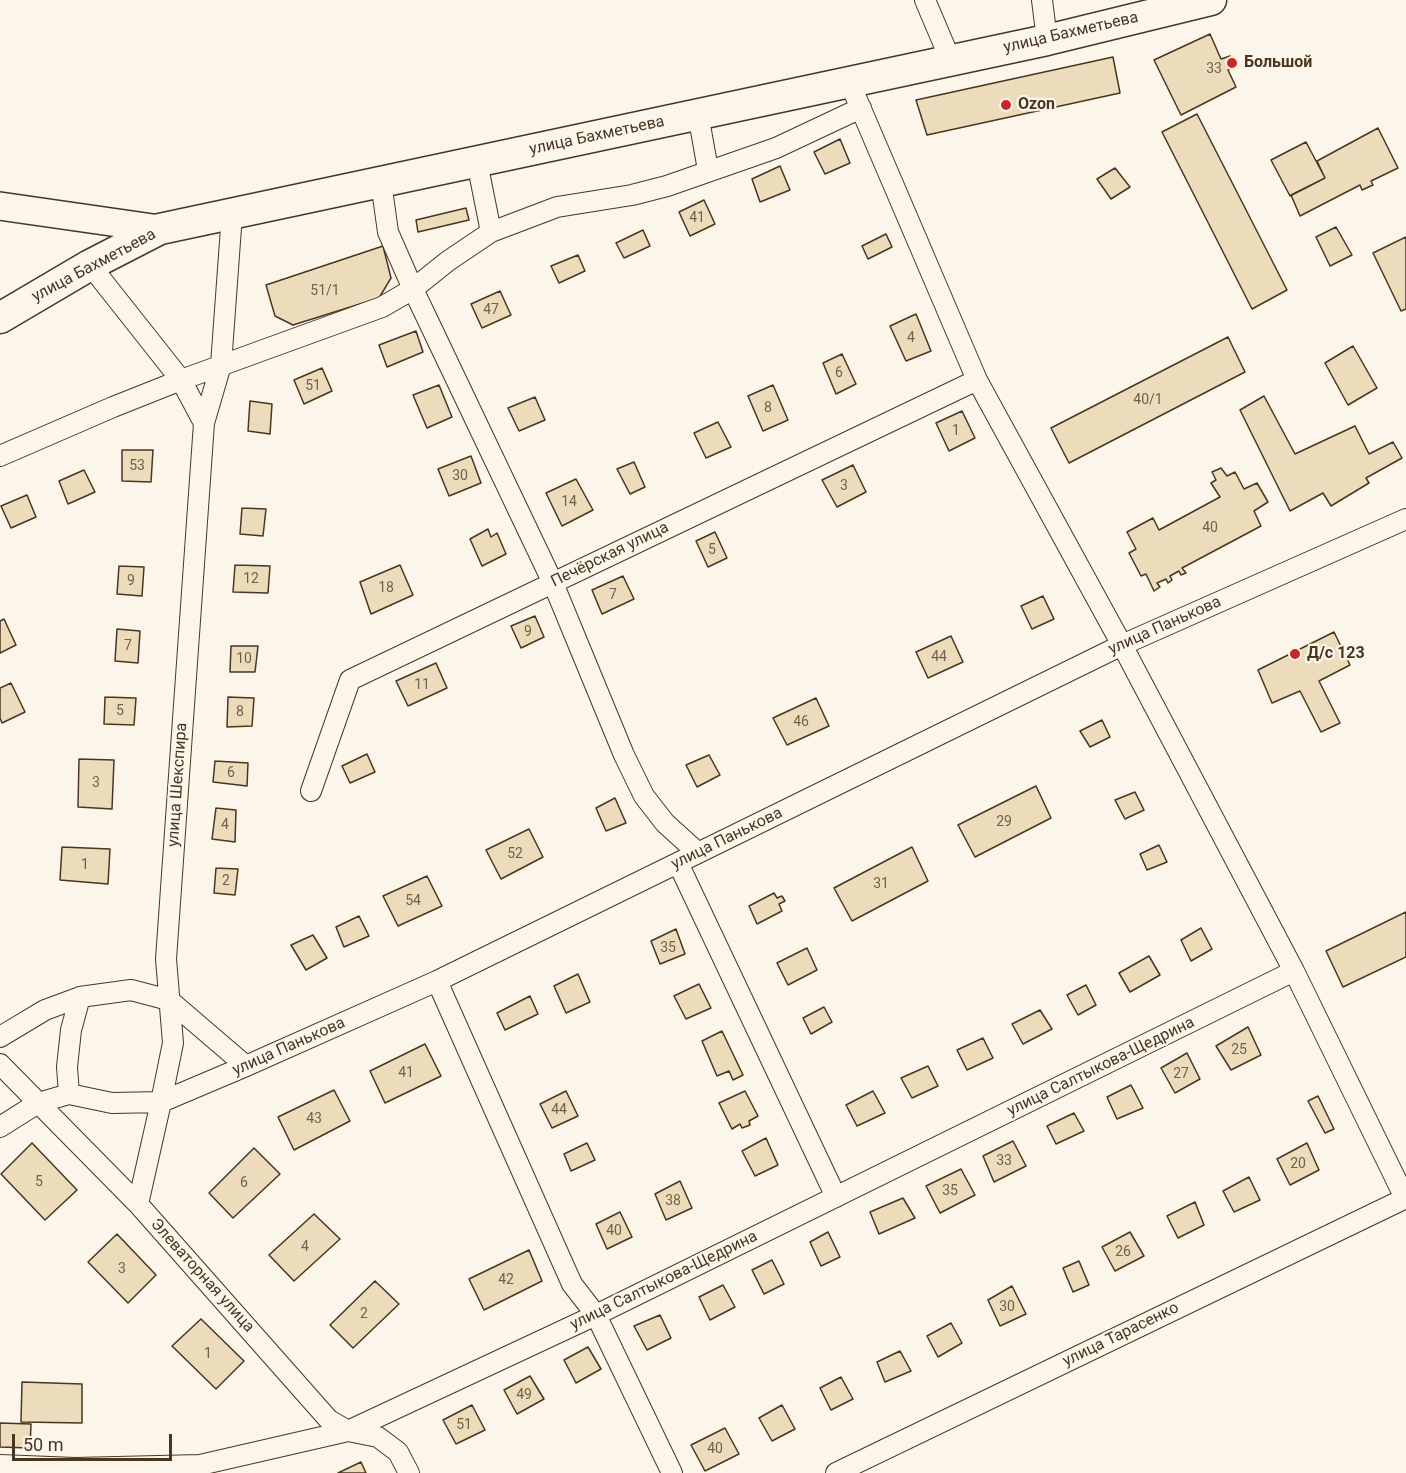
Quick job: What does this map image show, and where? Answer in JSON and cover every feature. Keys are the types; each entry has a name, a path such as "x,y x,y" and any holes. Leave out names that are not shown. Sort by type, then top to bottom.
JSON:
{"main road":[{"name":"улица Бахметьева","path":"0,318 90,265 160,229 698,114 855,95 950,59 1047,39 1211,0"},
{"path":"0,206 160,229"}],"street":[{"path":"925,0 950,59"},
{"path":"1042,0 1047,39"},
{"path":"0,456 112,407 181,380 382,307 413,289 448,261 491,232 557,207 632,195 667,186 776,148 855,95 977,380 1122,645 1294,971 1405,1198"},
{"path":"698,114 708,170"},
{"path":"477,162 491,232"},
{"path":"381,182 388,232 553,582 624,755 644,796 665,823 698,853"},
{"name":"улица Шекспира","path":"138,1204 173,1043 166,959 204,423 221,365 232,214"},
{"path":"90,265 181,380 204,423"},
{"name":"Печёрская улица","path":"312,791 350,680 977,380"},
{"name":"улица Панькова","path":"0,1127 38,1103 69,1094 112,1103 161,1102 246,1066 437,981 1122,645 1406,519"},
{"path":"678,863 836,1197"},
{"name":"улица Салтыкова-Щедрина","path":"0,1465 75,1471 200,1465 348,1431 596,1314 1294,971"},
{"path":"437,981 572,1284 596,1314 672,1473"},
{"path":"0,1037 45,1010 80,997 131,990 169,999 246,1066"},
{"path":"69,1094 67,1067 71,1030 80,997"},
{"name":"Элеваторная улица","path":"0,1064 138,1204 329,1420 348,1431 378,1437 398,1452 409,1473"},
{"name":"улица Тарасенко","path":"836,1473 1405,1198"}],"building":[{"path":"1210,34 1221,59 1230,56 1236,65 1228,70 1236,87 1181,115 1154,60"},
{"path":"1113,57 1120,93 927,135 916,100"},
{"path":"1197,114 1287,290 1252,309 1162,132"},
{"path":"1378,128 1398,168 1371,181 1373,185 1362,190 1360,185 1300,216 1291,195 1325,178 1317,161"},
{"path":"840,139 850,163 825,174 814,152"},
{"path":"1306,142 1325,178 1290,196 1271,160"},
{"path":"780,166 790,190 760,202 752,179"},
{"path":"1115,168 1130,187 1111,199 1097,179"},
{"path":"704,200 715,224 690,236 679,212"},
{"path":"466,208 469,220 418,232 416,220"},
{"path":"1336,227 1352,255 1330,266 1316,237"},
{"path":"643,230 650,246 624,258 616,243"},
{"path":"886,234 892,247 868,259 862,246"},
{"path":"1406,237 1406,309 1401,311 1373,253"},
{"path":"383,246 391,278 379,298 293,325 275,316 266,285"},
{"path":"578,255 585,271 559,283 551,266"},
{"path":"500,291 511,315 482,328 471,304"},
{"path":"916,314 931,351 906,361 890,326"},
{"path":"416,331 423,352 387,367 379,345"},
{"path":"1228,337 1245,372 1069,463 1051,428"},
{"path":"1353,346 1377,388 1348,405 1325,363"},
{"path":"842,354 856,384 836,394 823,363"},
{"path":"322,368 332,391 304,404 294,380"},
{"path":"439,385 452,417 427,428 413,395"},
{"path":"773,385 788,420 763,431 748,396"},
{"path":"1264,396 1295,454 1355,426 1369,454 1393,442 1402,458 1366,478 1369,483 1331,506 1323,493 1290,511 1240,410"},
{"path":"535,397 545,420 519,431 508,408"},
{"path":"250,401 272,404 270,434 248,431"},
{"path":"962,411 975,438 949,451 936,423"},
{"path":"718,422 731,447 706,458 694,433"},
{"path":"122,450 153,450 151,482 122,481"},
{"path":"471,456 481,483 449,496 438,469"},
{"path":"634,462 645,487 630,494 617,469"},
{"path":"853,465 866,492 837,507 822,480"},
{"path":"1221,468 1227,476 1235,472 1244,489 1257,483 1268,502 1254,511 1261,526 1182,568 1186,573 1181,575 1179,571 1170,576 1172,580 1168,583 1166,579 1157,583 1160,587 1154,591 1146,574 1141,576 1129,553 1136,549 1127,532 1153,518 1159,530 1220,497 1211,483 1216,480 1212,472"},
{"path":"84,470 95,492 68,504 59,481"},
{"path":"576,479 593,510 562,526 546,493"},
{"path":"27,495 36,517 11,528 1,506"},
{"path":"242,508 266,509 263,536 240,534"},
{"path":"488,529 491,537 497,533 506,554 482,566 470,539"},
{"path":"715,532 727,558 708,567 696,541"},
{"path":"235,565 270,566 268,593 233,592"},
{"path":"400,565 413,595 371,614 360,582"},
{"path":"119,566 144,567 142,596 117,594"},
{"path":"623,576 634,599 602,614 592,590"},
{"path":"1043,596 1054,619 1032,629 1021,606"},
{"path":"535,616 544,637 521,648 511,626"},
{"path":"4,619 16,645 0,653 0,621"},
{"path":"117,629 140,631 138,663 115,661"},
{"path":"1334,632 1350,665 1319,681 1340,723 1321,732 1300,691 1272,703 1258,670"},
{"path":"951,636 963,662 928,678 916,652"},
{"path":"231,646 258,646 255,672 230,672"},
{"path":"436,663 447,688 408,706 396,681"},
{"path":"11,683 25,712 2,723 0,688"},
{"path":"105,697 136,698 134,725 104,724"},
{"path":"228,697 254,698 252,726 227,727"},
{"path":"816,698 829,726 787,745 773,718"},
{"path":"1102,720 1110,737 1090,747 1080,731"},
{"path":"367,754 375,772 350,783 342,766"},
{"path":"709,755 720,775 697,787 686,765"},
{"path":"79,759 114,760 112,809 78,807"},
{"path":"215,761 248,763 247,786 213,782"},
{"path":"1036,786 1051,818 975,857 958,825"},
{"path":"1135,792 1144,810 1125,819 1115,800"},
{"path":"615,798 626,823 606,831 596,808"},
{"path":"216,808 236,810 235,842 212,839"},
{"path":"529,829 543,857 501,879 486,850"},
{"path":"1159,845 1167,862 1147,870 1140,854"},
{"path":"62,847 110,849 108,884 60,880"},
{"path":"912,847 928,881 852,921 834,888"},
{"path":"216,868 238,869 235,895 214,893"},
{"path":"427,876 442,906 398,926 383,896"},
{"path":"774,893 777,898 782,896 785,901 779,904 782,911 757,924 749,906"},
{"path":"1406,912 1406,957 1343,987 1326,951"},
{"path":"359,916 369,936 344,947 336,927"},
{"path":"1201,928 1212,949 1191,961 1181,940"},
{"path":"676,929 685,954 660,964 651,941"},
{"path":"313,935 327,958 306,970 291,945"},
{"path":"807,948 817,970 788,985 777,963"},
{"path":"1149,956 1160,975 1130,992 1119,973"},
{"path":"578,974 590,1002 566,1013 554,986"},
{"path":"699,984 711,1008 686,1019 674,996"},
{"path":"1086,985 1096,1005 1078,1015 1067,995"},
{"path":"530,996 538,1014 505,1030 497,1013"},
{"path":"824,1007 832,1022 811,1034 803,1018"},
{"path":"1040,1010 1052,1029 1023,1044 1012,1024"},
{"path":"1248,1027 1261,1055 1231,1070 1216,1046"},
{"path":"722,1031 743,1075 733,1080 729,1071 717,1076 702,1041"},
{"path":"983,1038 993,1058 967,1070 957,1050"},
{"path":"425,1044 441,1076 385,1103 370,1071"},
{"path":"1187,1053 1200,1079 1175,1093 1161,1068"},
{"path":"928,1066 938,1086 912,1098 901,1078"},
{"path":"1131,1085 1143,1108 1117,1119 1107,1097"},
{"path":"334,1090 350,1121 294,1150 278,1117"},
{"path":"566,1091 578,1116 552,1128 540,1104"},
{"path":"745,1091 758,1116 749,1121 750,1125 742,1128 740,1124 732,1129 719,1103"},
{"path":"873,1091 885,1113 857,1126 846,1105"},
{"path":"1318,1096 1334,1129 1325,1133 1308,1101"},
{"path":"1074,1113 1084,1131 1056,1144 1047,1126"},
{"path":"766,1138 778,1165 755,1176 742,1151"},
{"path":"1013,1141 1026,1166 994,1182 983,1156"},
{"path":"32,1143 77,1190 45,1220 1,1174"},
{"path":"587,1143 595,1160 571,1171 564,1154"},
{"path":"1307,1143 1319,1170 1290,1185 1277,1159"},
{"path":"254,1148 280,1174 233,1218 209,1193"},
{"path":"961,1169 975,1195 940,1213 926,1186"},
{"path":"1249,1177 1260,1200 1234,1212 1223,1191"},
{"path":"680,1181 692,1208 666,1220 655,1194"},
{"path":"903,1198 915,1218 879,1234 870,1212"},
{"path":"1195,1202 1204,1225 1178,1238 1167,1216"},
{"path":"620,1212 632,1237 607,1249 596,1224"},
{"path":"314,1214 340,1239 294,1281 269,1255"},
{"path":"828,1232 840,1257 821,1266 810,1242"},
{"path":"1130,1232 1144,1256 1115,1271 1102,1247"},
{"path":"117,1234 156,1275 128,1303 88,1262"},
{"path":"529,1250 542,1281 484,1310 469,1279"},
{"path":"772,1260 784,1284 764,1294 752,1270"},
{"path":"1079,1261 1089,1285 1073,1292 1063,1268"},
{"path":"375,1281 399,1304 353,1348 330,1325"},
{"path":"723,1285 735,1307 710,1320 699,1297"},
{"path":"1012,1286 1026,1314 1000,1326 988,1300"},
{"path":"660,1315 671,1338 647,1350 634,1326"},
{"path":"201,1319 244,1361 216,1389 172,1346"},
{"path":"951,1323 962,1343 938,1357 927,1336"},
{"path":"588,1347 601,1369 576,1383 564,1360"},
{"path":"900,1351 911,1371 885,1382 877,1362"},
{"path":"530,1376 544,1399 517,1414 504,1390"},
{"path":"841,1377 853,1399 831,1410 820,1388"},
{"path":"22,1382 82,1384 82,1423 21,1422"},
{"path":"472,1405 485,1430 456,1444 443,1420"},
{"path":"782,1405 795,1429 772,1441 759,1418"},
{"path":"0,1423 31,1424 30,1448 0,1447"},
{"path":"725,1428 739,1454 705,1471 691,1445"},
{"path":"361,1462 366,1473 338,1473"}],"place":[{"name":"Большой","path":"1232,63"},
{"name":"Ozon","path":"1006,105"},
{"name":"Д/с 123","path":"1295,654"}]}
